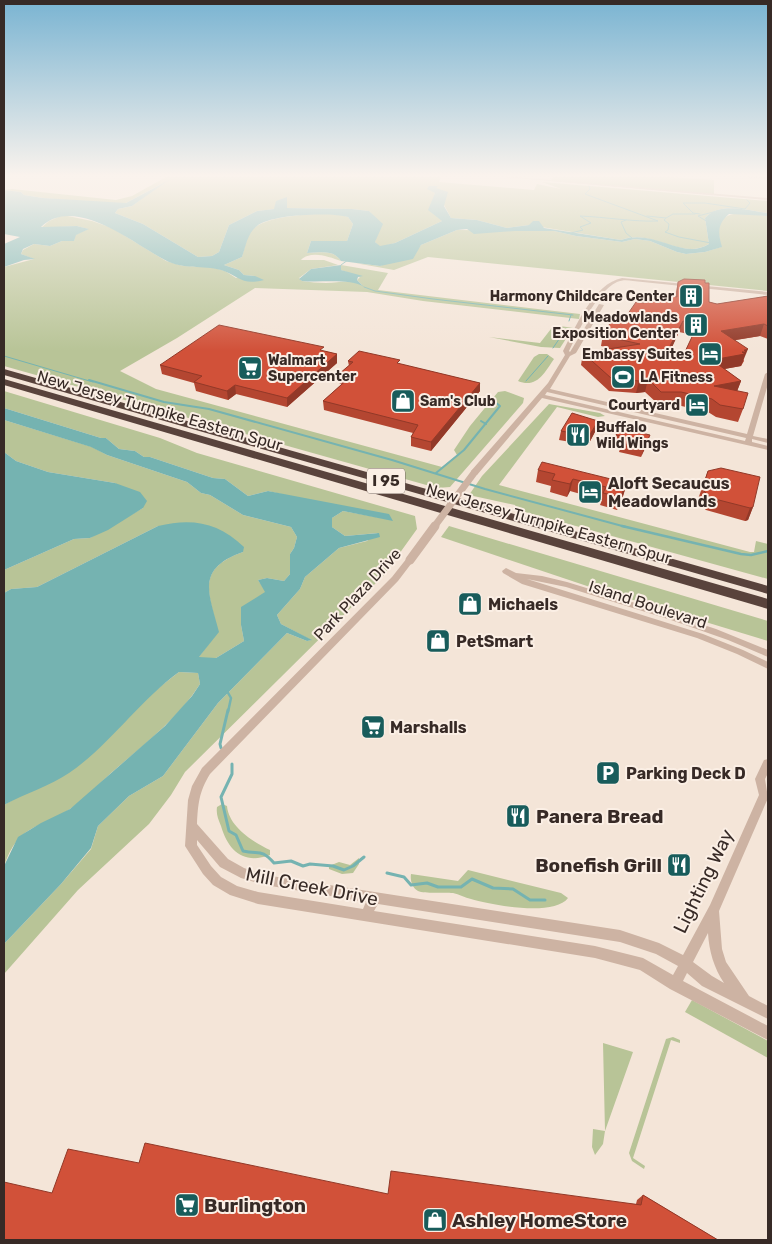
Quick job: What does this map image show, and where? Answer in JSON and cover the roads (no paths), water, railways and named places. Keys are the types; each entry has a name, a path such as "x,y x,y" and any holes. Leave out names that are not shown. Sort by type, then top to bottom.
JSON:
{"highway":[{"name":"New Jersey Turnpike Eastern Spur","path":"4,372 768,590"},
{"name":"New Jersey Turnpike Eastern Spur","path":"4,382 768,604"},
{"path":"686,580 745,606 768,613"}],"street":[{"name":"Park Plaza Drive","path":"190,825 194,793 206,771 395,579 474,473 543,393 568,355 566,351 584,326 605,287 614,282 630,279 768,294"},
{"path":"748,440 768,374"},
{"path":"543,393 748,440 768,448"},
{"path":"748,440 768,441"},
{"name":"Island Boulevard","path":"506,571 525,582 700,636 740,652 768,666"},
{"name":"Island Boulevard","path":"516,576 533,576 555,581 653,611 736,639 768,654"},
{"name":"Lighting Way","path":"675,984 713,910 766,794 760,779 768,762"},
{"name":"Mill Creek Drive","path":"190,825 205,839 214,853 224,863 240,873 265,880 620,936 659,948 685,963 708,981 768,1013"},
{"name":"Mill Creek Drive","path":"190,825 190,846 198,859 217,881 234,891 258,898 595,952 642,964 675,984 768,1033"},
{"path":"366,915 375,897"},
{"path":"713,910 715,949 719,964 726,978 746,1001"}],"water":[{"path":"10,235 76,235 74,241 62,241 50,246 34,244 23,249 21,254 35,259 24,260 4,267 4,244 20,237"},
{"path":"123,235 161,235 198,257 212,256 219,252 225,235 250,235 242,257 224,265 239,270 244,275 255,276 264,280 257,282 245,281 221,270 172,263"},
{"path":"349,235 378,235 375,242 380,246 395,243 412,235 445,235 421,245 413,259 380,266 341,261 330,253 307,253 311,241 347,241"},
{"path":"572,235 589,235 621,240 633,237 645,238 689,249 709,244 708,235 720,235 722,247 705,252 686,254 650,241 635,239 622,242"},
{"path":"341,265 341,270 363,276 358,277 357,280 364,287 351,283 302,281 299,279 311,269"},
{"path":"4,408 106,438 119,449 135,451 144,457 150,457 213,478 225,479 248,496 268,491 389,514 393,521 343,511 332,518 332,527 345,536 379,533 380,537 339,548 305,577 300,589 277,615 281,624 312,640 307,641 287,633 218,703 163,776 129,796 98,826 91,848 61,884 4,944 4,866 18,837 70,809 165,726 192,696 200,684 198,673 179,672 151,696 84,762 54,782 4,805 4,593 11,589 37,587 158,526 182,522 214,527 244,547 243,552 218,566 212,574 209,584 219,632 199,657 216,658 244,641 241,625 241,607 265,592 258,580 267,578 284,581 290,574 290,554 297,537 291,527 243,515 210,495 201,493 187,482 107,455 91,447 4,420"},
{"path":"4,452 16,461 48,472 115,483 140,492 147,501 143,508 108,530 90,538 74,539 4,570"}],"waterway":[{"path":"628,235 632,238"},
{"path":"674,235 711,243"},
{"path":"341,265 348,260"},
{"path":"364,287 375,291 433,299 573,315"},
{"path":"569,321 571,315"},
{"path":"553,348 566,329"},
{"path":"4,356 93,382"},
{"path":"526,381 548,356"},
{"path":"89,380 164,402 209,409 392,460 485,489 624,527"},
{"path":"486,424 500,406 495,402"},
{"path":"481,421 486,424"},
{"path":"436,473 464,450 486,424"},
{"path":"624,527 741,554 751,555 768,551"},
{"path":"227,691 231,698 228,712"},
{"path":"221,748 220,744 228,710"},
{"path":"232,764 232,774 221,797 229,831 236,835 243,851 266,855 274,863 291,861 303,866 310,864 333,866 344,870 353,866 364,857"},
{"path":"387,873 404,877 411,885 427,883 438,887 461,887 472,879 493,888 513,889 530,900 545,900"}],"place":[{"name":"Harmony Childcare Center","path":"691,296"},
{"name":"Meadowlands Exposition Center","path":"696,325"},
{"name":"Embassy Suites","path":"710,354"},
{"name":"Walmart Supercenter","path":"250,368"},
{"name":"LA Fitness","path":"623,377"},
{"name":"Sam's Club","path":"403,401"},
{"name":"Courtyard","path":"697,405"},
{"name":"Buffalo Wild Wings","path":"578,435"},
{"name":"Aloft Secaucus Meadowlands","path":"590,492"},
{"name":"Michaels","path":"470,604"},
{"name":"PetSmart","path":"438,641"},
{"name":"Marshalls","path":"373,727"},
{"name":"Parking Deck D","path":"608,773"},
{"name":"Panera Bread","path":"518,816"},
{"name":"Bonefish Grill","path":"679,865"},
{"name":"Burlington","path":"187,1205"},
{"name":"Ashley HomeStore","path":"435,1220"}]}
